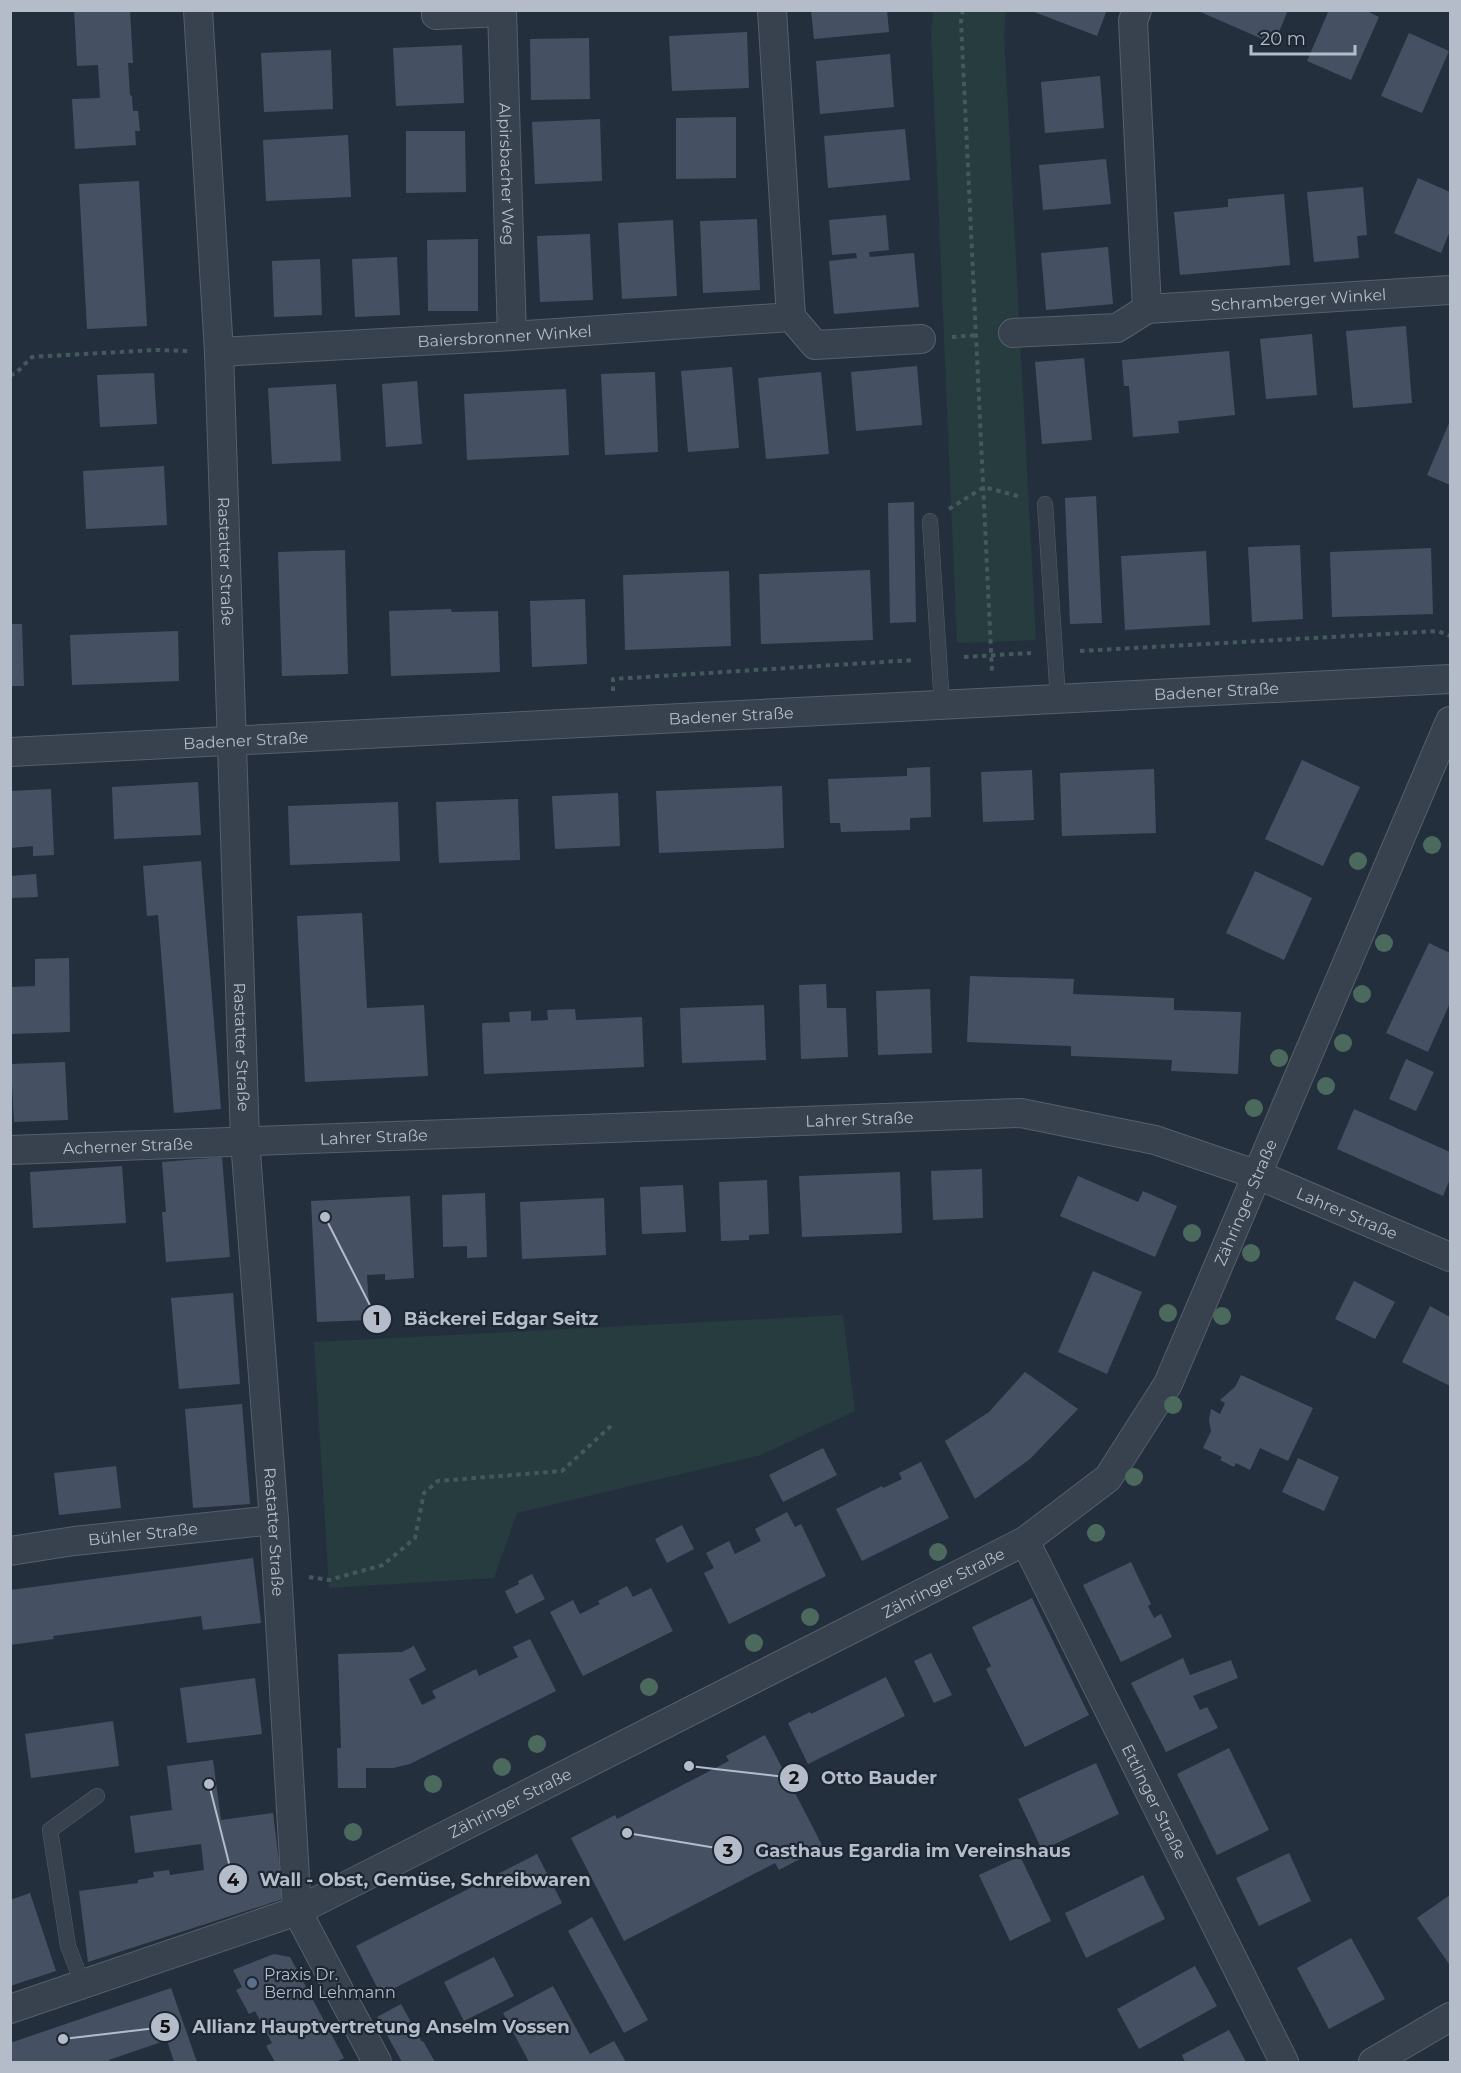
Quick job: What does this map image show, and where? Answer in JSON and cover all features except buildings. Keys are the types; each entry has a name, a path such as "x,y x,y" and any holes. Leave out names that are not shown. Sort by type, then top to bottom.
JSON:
{"street":[{"name":"Rastatter Straße","path":"198,10 219,352 245,1140 274,1520 297,1911 377,2062"},
{"name":"Alpirsbacher Weg","path":"436,10 436,15 502,11 512,336"},
{"path":"772,10 791,317 815,345 921,339"},
{"path":"1137,10 1133,21 1147,309"},
{"name":"Schramberger Winkel","path":"1013,333 1117,328 1147,309 1450,290"},
{"name":"Baiersbronner Winkel","path":"219,352 512,336 791,317"},
{"name":"Badener Straße","path":"10,752 1450,679"},
{"name":"Zähringer Straße","path":"10,2009 297,1911 1026,1541 1108,1478 1168,1384 1450,721"},
{"name":"Lahrer Straße","path":"245,1140 1021,1113 1155,1140 1258,1175 1450,1257"},
{"name":"Acherner Straße","path":"10,1150 245,1140"},
{"name":"Bühler Straße","path":"10,1551 74,1541 274,1520"},
{"name":"Ettlinger Straße","path":"1026,1541 1284,2062"},
{"path":"1373,2062 1450,2018"}],"lane":[{"path":"1045,504 1058,699"},
{"path":"930,520 942,705"},
{"path":"82,1985 68,1946 50,1830 97,1796"}],"path":[{"path":"963,10 962,33 993,702"},
{"path":"10,375 15,374 32,357 158,350 219,352"},
{"path":"930,520 984,487 1045,504"},
{"path":"614,721 613,679 939,658 1438,631 1450,636"},
{"path":"277,1572 329,1580 383,1565 415,1538 424,1494 438,1481 562,1471 612,1425"}],"green space":[{"path":"933,11 1006,11 1004,34 1036,640 957,643 931,33"},
{"path":"843,1315 855,1411 761,1455 517,1513 494,1578 329,1588 314,1342"}],"place":[{"name":"Bäckerei Edgar Seitz","path":"325,1217"},
{"name":"Otto Bauder","path":"689,1766"},
{"name":"Wall - Obst, Gemüse, Schreibwaren","path":"209,1784"},
{"name":"Gasthaus Egardia im Vereinshaus","path":"627,1833"},
{"name":"Praxis Dr. Bernd Lehmann","path":"252,1983"},
{"name":"Allianz Hauptvertretung Anselm Vossen","path":"63,2039"}]}
